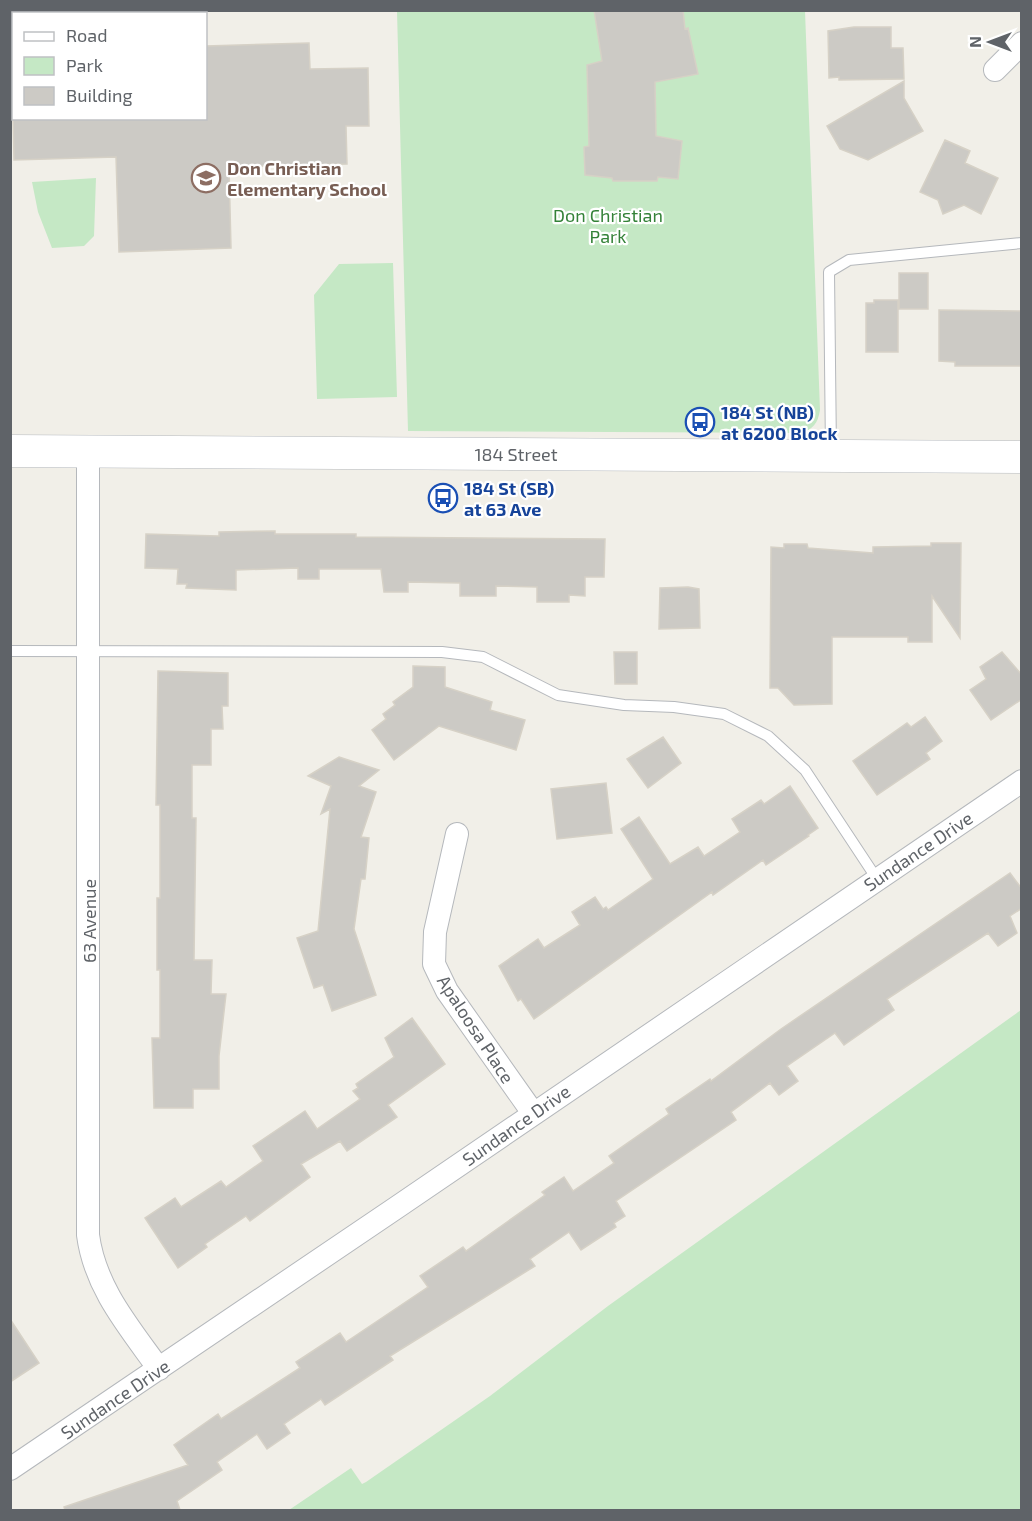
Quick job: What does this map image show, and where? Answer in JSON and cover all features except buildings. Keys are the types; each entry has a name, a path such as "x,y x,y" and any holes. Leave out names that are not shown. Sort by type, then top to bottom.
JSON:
{"main road":[{"name":"184 Street","path":"10,451 1022,457"}],"street":[{"path":"995,70 1022,43"},
{"name":"63 Avenue","path":"88,452 90,653 88,1235 91,1261 101,1285 159,1369"},
{"name":"Sundance Drive","path":"10,1469 362,1233 533,1113 1022,781"},
{"name":"Apaloosa Place","path":"457,834 435,932 434,964 447,991 533,1113"}],"lane":[{"path":"832,456 829,273 849,260 1022,243"},
{"path":"10,651 90,653 442,652 483,657 558,695 624,705 674,707 724,714 768,736 805,770 877,879"}],"green space":[{"name":"Don Christian Park","path":"397,11 805,11 820,410 814,425 800,433 408,431"},
{"path":"96,178 94,236 84,246 52,248 38,212 32,182"},
{"path":"393,263 397,397 317,399 314,295 339,264"},
{"path":"1021,1010 1021,1510 289,1510 351,1468 362,1484 366,1482 490,1396 608,1306"}],"place":[{"name":"Don Christian Elementary School","path":"206,178"},
{"name":"184 St (NB) at 6200 Block","path":"700,422"},
{"name":"184 St (SB) at 63 Ave","path":"443,498"}]}
